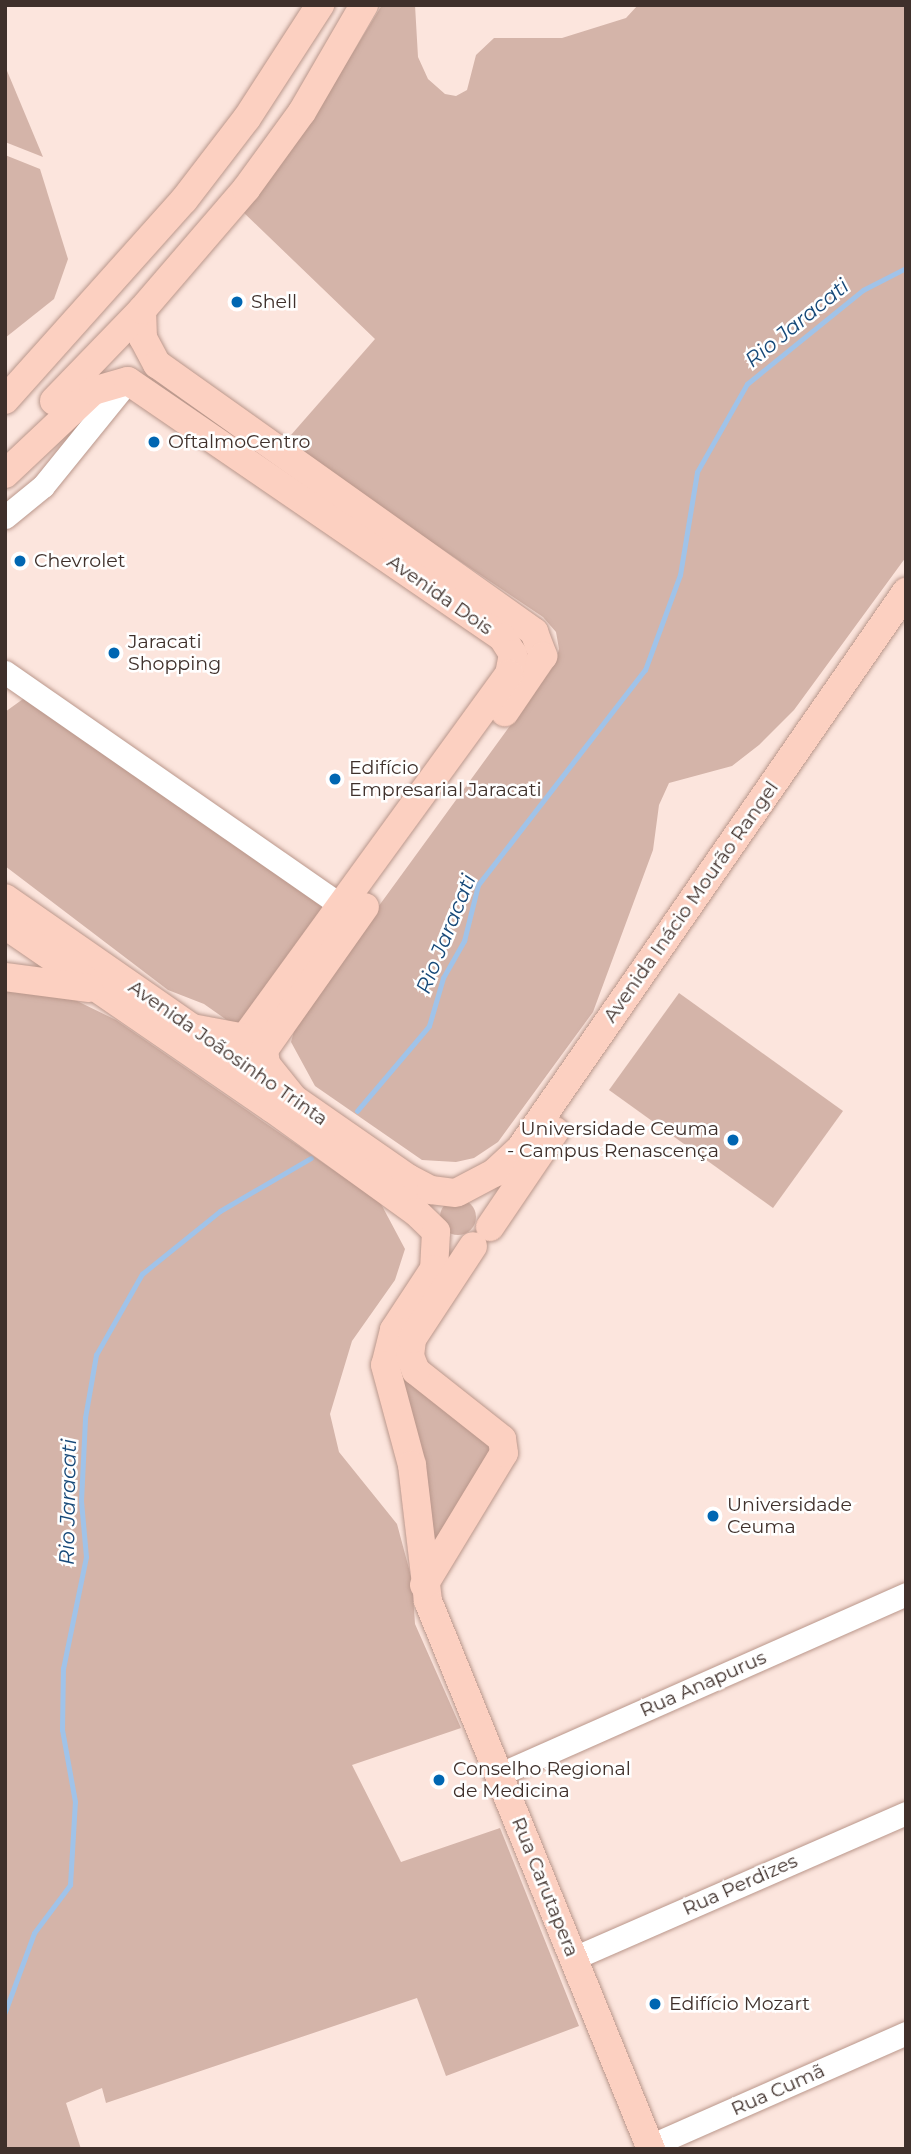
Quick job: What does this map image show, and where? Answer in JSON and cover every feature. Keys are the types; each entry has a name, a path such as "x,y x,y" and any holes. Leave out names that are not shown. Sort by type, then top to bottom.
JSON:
{"main road":[{"path":"5,400 184,200 247,118 320,5"},
{"path":"5,449 81,375 142,310 246,189 302,112 364,5"},
{"name":"Avenida Dois","path":"142,310 143,338 157,365 366,527 502,637 513,661 509,674 245,1038 192,1027"},
{"path":"5,388 35,368"},
{"path":"71,410 81,375"},
{"path":"5,474 71,410 104,385 128,381"},
{"name":"Avenida Dois","path":"128,381 525,624 539,637 543,656 265,1045 266,1064 295,1099"},
{"name":"Avenida Inácio Mourão Rangel","path":"457,1193 494,1173 520,1149 906,592"},
{"name":"Avenida Inácio Mourão Rangel","path":"425,1585 505,1453 502,1439 411,1362 412,1339 906,624"},
{"name":"Avenida Joãosinho Trinta","path":"5,898 420,1185 457,1193"},
{"name":"Avenida Joãosinho Trinta","path":"5,925 350,1164 436,1231"},
{"path":"5,977 100,990"},
{"path":"425,1585 412,1465 386,1376 385,1354 394,1330 434,1269 437,1207 457,1193 472,1194 485,1204 481,1236 448,1245 436,1231"},
{"name":"Rua Carutapera","path":"425,1585 650,2148"}],"street":[{"path":"5,517 43,486 128,381"},
{"path":"5,672 342,906"},
{"name":"Rua Anapurus","path":"500,1774 906,1594"},
{"name":"Rua Perdizes","path":"573,1958 906,1813"},
{"name":"Rua Cumã","path":"650,2148 906,2033"}],"shaded area":[{"path":"382,5 415,5 418,57 428,79 445,94 456,96 467,90 476,55 494,38 562,38 626,18 638,5 906,5 906,557 794,710 759,745 732,766 669,783 659,805 653,850 593,1012 498,1142 474,1158 456,1162 422,1160 315,1086 291,1042 298,1017 555,664 559,649 556,632 543,617 284,443 375,339 240,209 306,129"},
{"path":"5,66 43,157 5,142"},
{"path":"5,155 40,169 68,259 54,299 5,338"},
{"path":"23,699 30,700 325,905 239,1022 231,1023 204,1004 168,990 5,866 5,712"},
{"path":"35,990 75,1000 116,1020 380,1202 405,1249 395,1280 352,1341 330,1414 339,1452 397,1524 412,1580 415,1624 461,1728 352,1765 401,1862 500,1828 579,2026 446,2076 417,1998 106,2103 102,2088 66,2103 81,2149 5,2149 5,991"},
{"path":"679,993 843,1111 773,1208 609,1090"},
{"path":"458,1199 471,1204 476,1217 471,1230 458,1235 445,1230 440,1217 445,1204"},
{"path":"402,1361 494,1444 435,1549 400,1384"}],"waterway":[{"name":"Rio Jaracati","path":"357,1111 429,1026 443,978 464,941 478,885 645,670 680,575 697,472 747,384 863,290 906,268"},
{"name":"Rio Jaracati","path":"5,2012 34,1933 70,1885 75,1802 62,1730 63,1669 86,1557 81,1501 85,1418 96,1355 142,1274 220,1211 311,1158"}],"place":[{"name":"Shell","path":"237,302"},
{"name":"OftalmoCentro","path":"154,442"},
{"name":"Chevrolet","path":"20,561"},
{"name":"Jaracati Shopping","path":"114,653"},
{"name":"Edifício Empresarial Jaracati","path":"335,779"},
{"name":"Universidade Ceuma - Campus Renascença","path":"733,1140"},
{"name":"Universidade Ceuma","path":"713,1516"},
{"name":"Conselho Regional de Medicina","path":"439,1780"},
{"name":"Edifício Mozart","path":"655,2004"}]}
